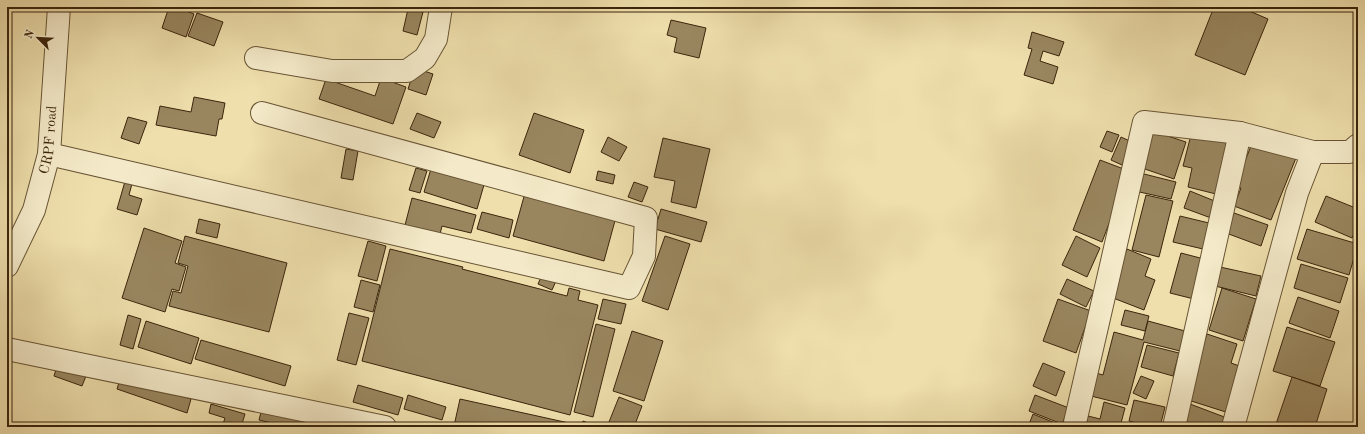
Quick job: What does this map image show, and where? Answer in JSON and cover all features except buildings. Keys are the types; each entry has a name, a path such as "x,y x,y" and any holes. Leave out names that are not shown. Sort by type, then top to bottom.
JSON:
{"street":[{"name":"CRPF road","path":"7,266 34,210 49,154 59,7"},
{"path":"256,58 332,71 407,71 425,58 436,39 441,7"},
{"path":"49,154 629,288 644,256 646,218 262,113"},
{"path":"1074,427 1144,122 1240,133 1314,152 1350,152 1358,145"},
{"path":"1174,427 1240,133"},
{"path":"1233,427 1297,193 1314,152"},
{"path":"7,349 385,427"}]}
